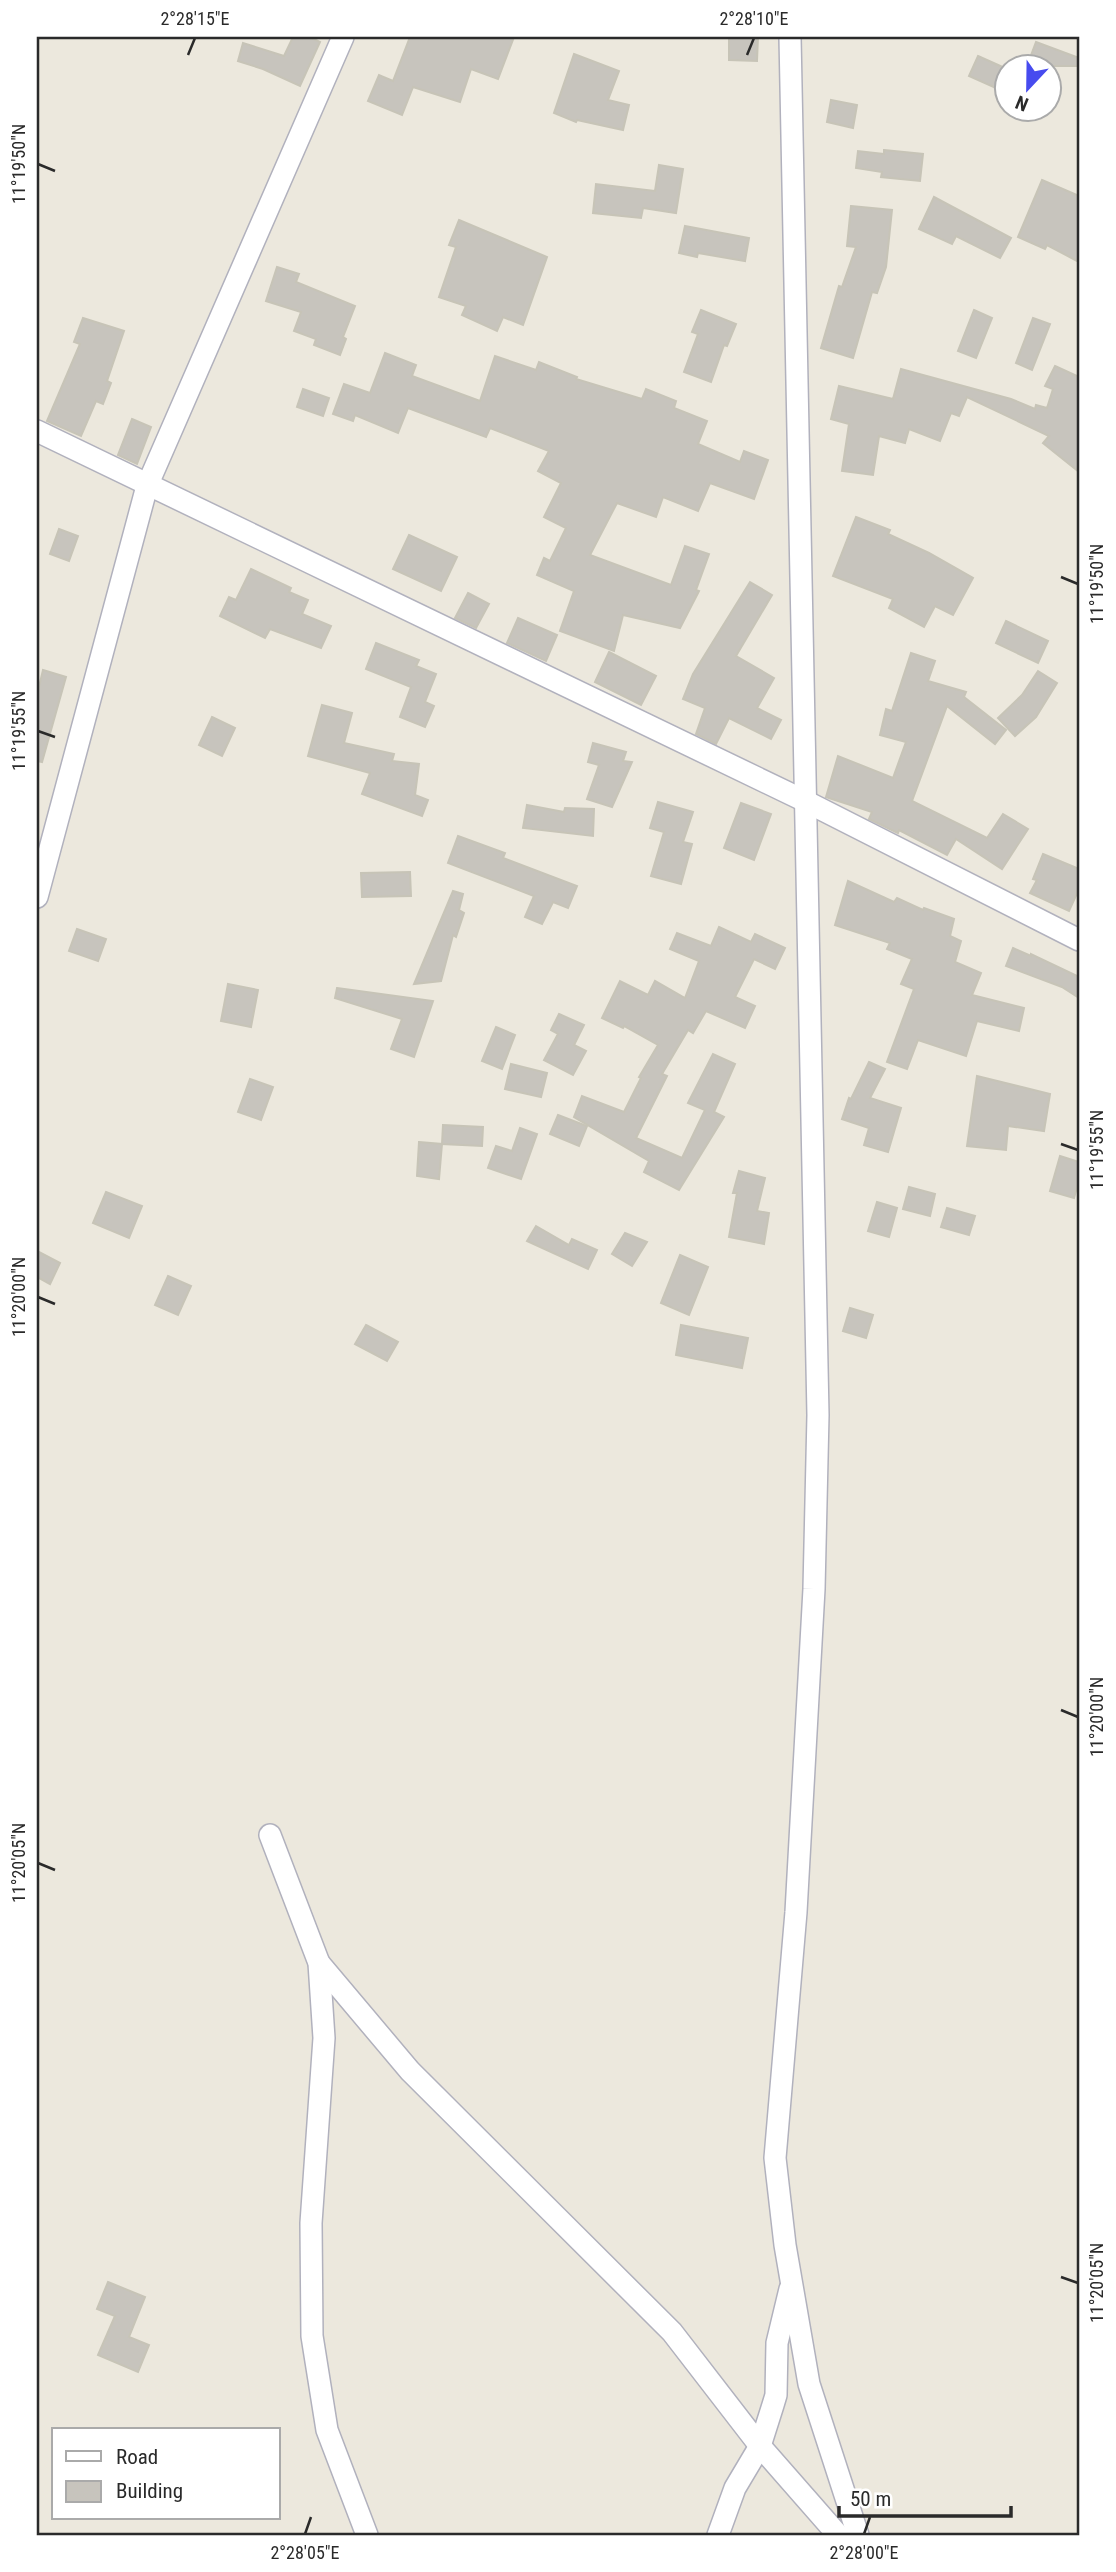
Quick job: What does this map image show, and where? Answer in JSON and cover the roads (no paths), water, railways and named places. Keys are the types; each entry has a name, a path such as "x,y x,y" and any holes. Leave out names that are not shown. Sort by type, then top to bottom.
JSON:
{"street":[{"path":"37,897 147,486 343,37"},
{"path":"790,37 818,1415 814,1590 796,1912 775,2158 809,2384 858,2535"},
{"path":"37,431 805,801 1079,940"},
{"path":"270,1835 319,1964 324,2038 311,2223 312,2336 327,2430 367,2535"},
{"path":"319,1964 411,2071 672,2332 760,2446 838,2535"},
{"path":"718,2535 735,2488 760,2446 776,2395 777,2343 792,2283"}]}
